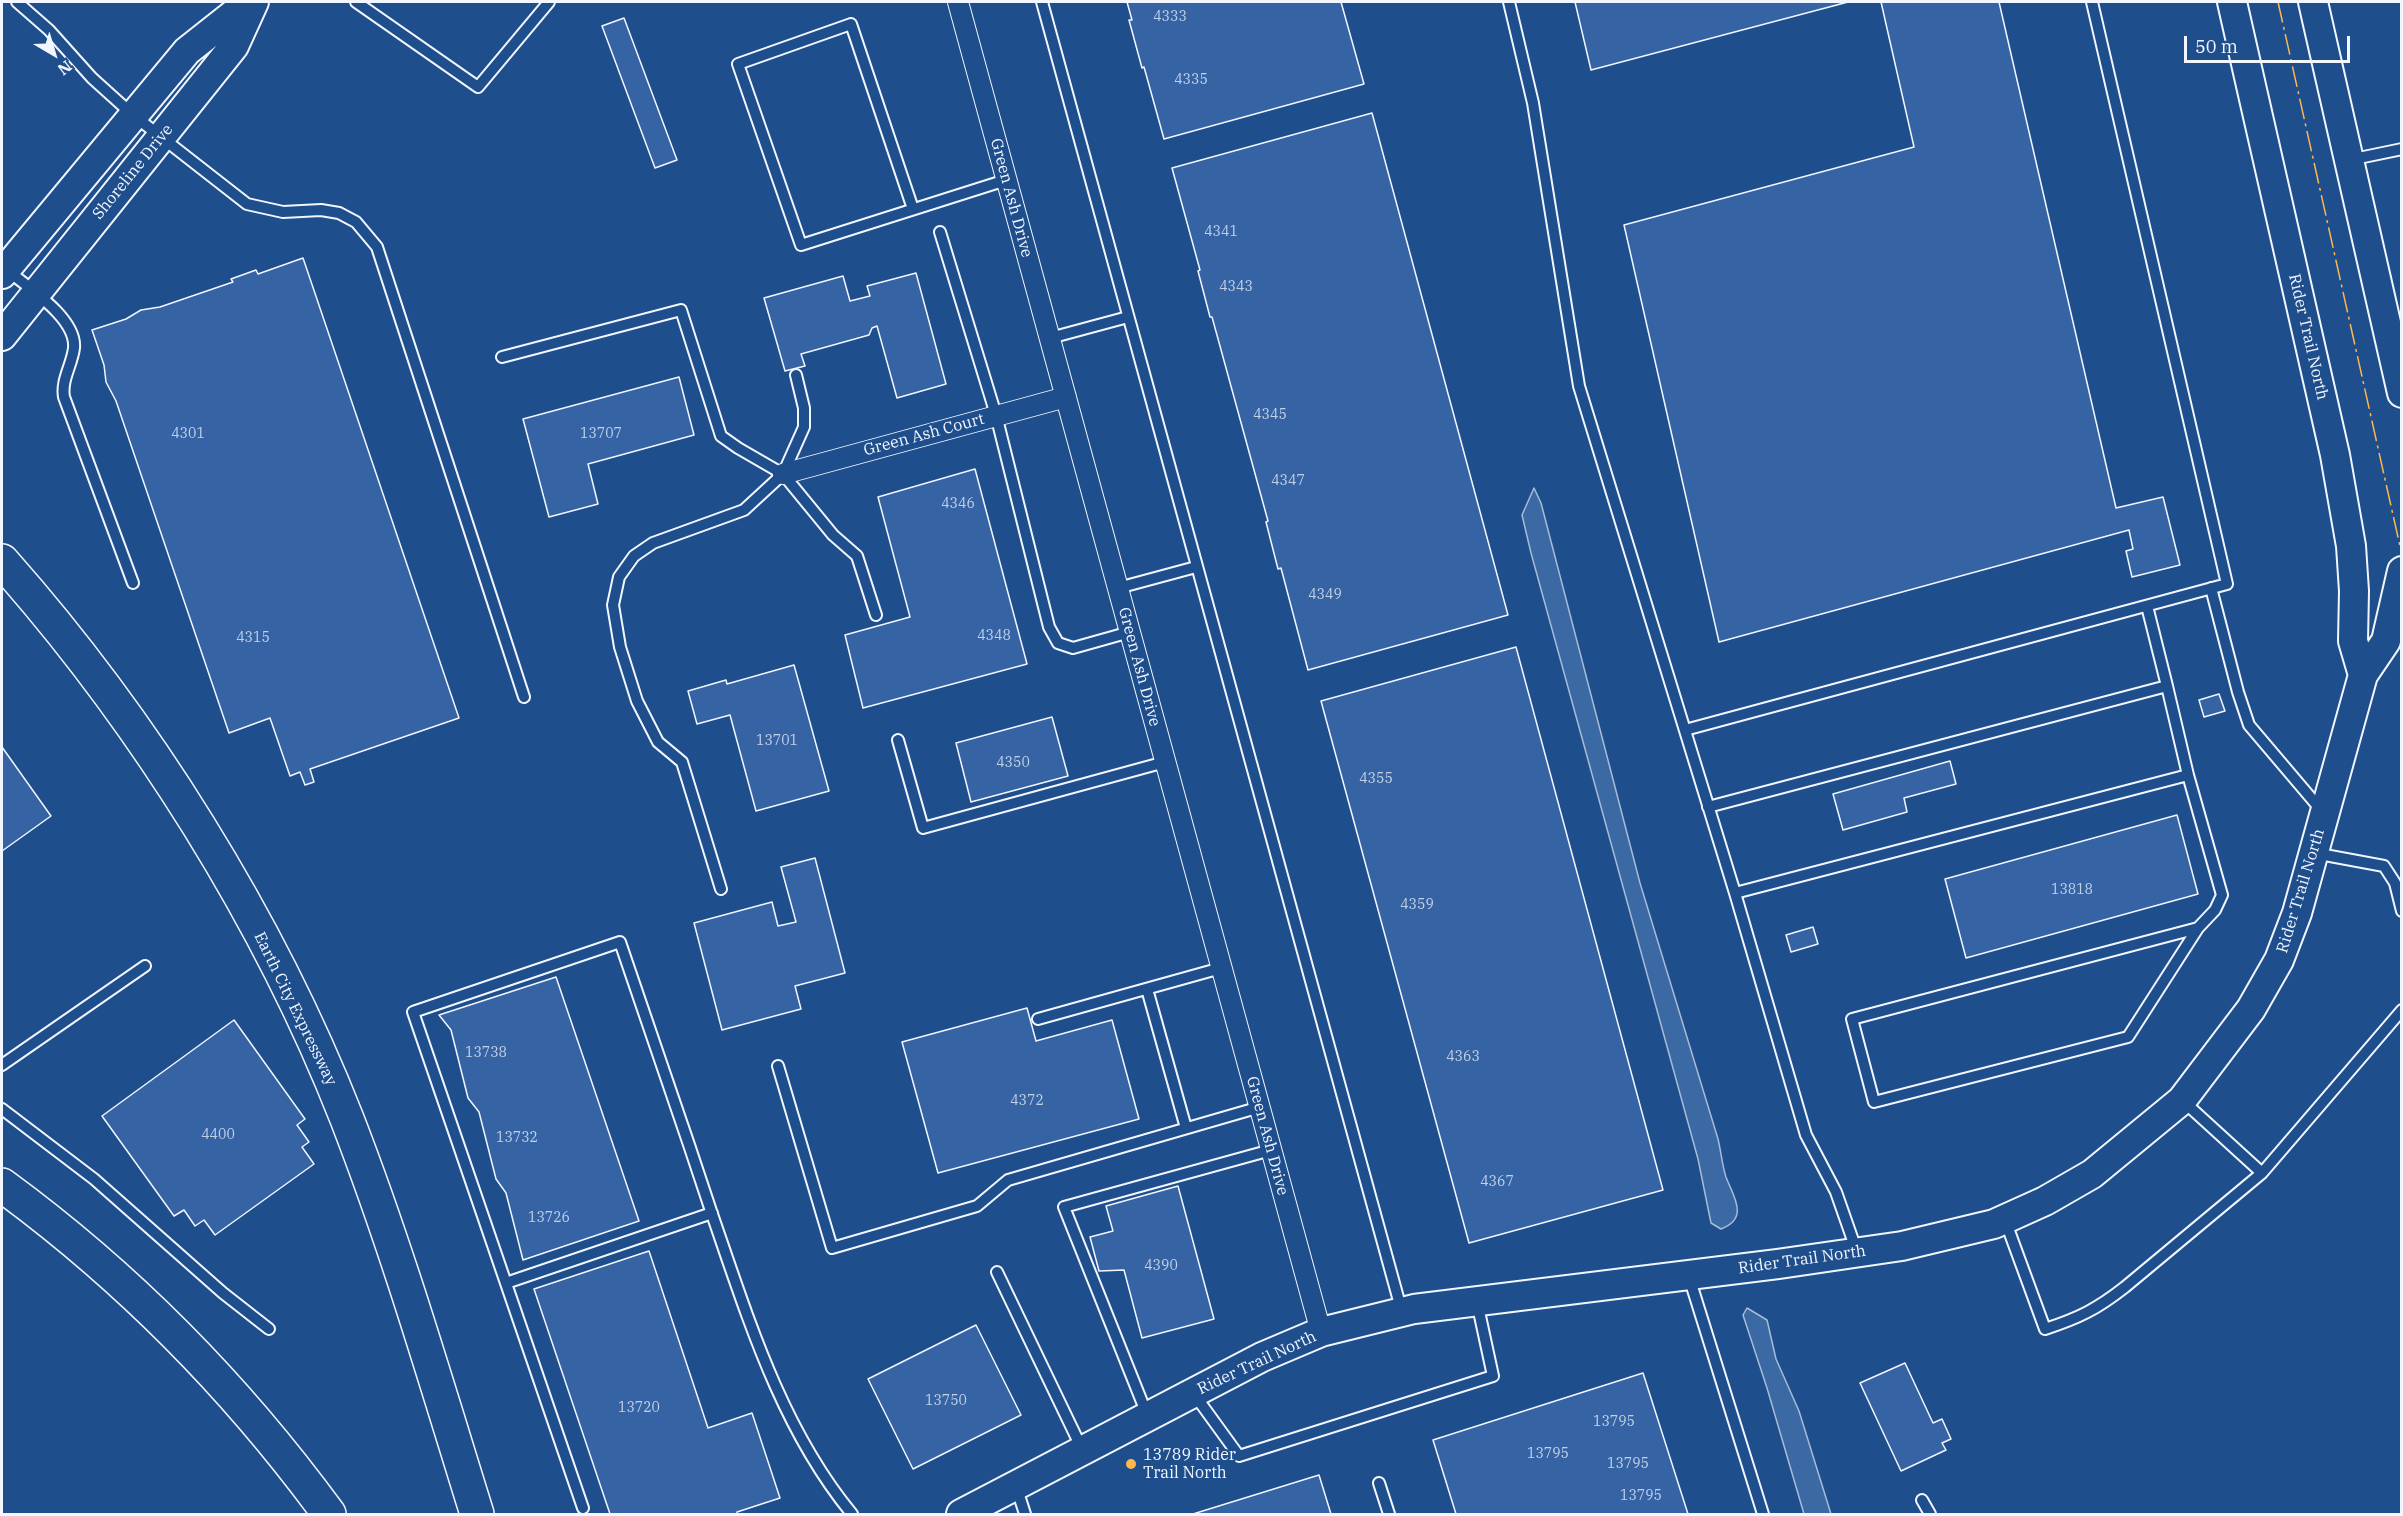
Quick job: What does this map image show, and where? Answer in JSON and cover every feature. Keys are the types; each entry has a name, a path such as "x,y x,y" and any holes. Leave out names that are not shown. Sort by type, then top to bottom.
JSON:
{"highway":[{"name":"Earth City Expressway","path":"2,561 64,635 154,758 199,827 279,969 342,1106 375,1194 477,1515"},
{"path":"2,1185 43,1215 106,1267 166,1322 275,1442 329,1515"}],"street":[{"path":"3,269 187,51 249,2"},
{"name":"Shoreline Drive","path":"2,336 234,46 254,2"},
{"name":"Green Ash Drive","path":"962,2 1006,180 1321,1332"},
{"name":"Rider Trail North","path":"2232,2 2335,455 2351,546 2354,591 2353,641 2362,675"},
{"path":"2313,2 2402,393"},
{"name":"Green Ash Court","path":"783,474 1066,397"},
{"name":"Rider Trail North","path":"961,1515 1263,1357 1321,1332 1402,1312 1902,1246 1994,1224 2045,1201 2092,1174 2182,1100 2252,1009 2279,960 2297,912 2362,675 2386,641 2402,571"}],"lane":[{"path":"17,2 49,30 92,78 133,115 247,204 283,212 321,210 339,213 356,222 377,247 524,697"},
{"path":"356,2 478,87 549,2"},
{"path":"1042,2 1402,1312"},
{"path":"1509,2 1533,103 1579,386 1735,893 1806,1135 1836,1192 1857,1252"},
{"path":"1685,730 2227,584 2092,2"},
{"path":"913,209 851,24 738,64 801,245 1006,180"},
{"path":"2348,160 2402,149"},
{"path":"939,231 996,415 1049,627 1058,643 1073,648 1130,632"},
{"path":"3,269 36,294 72,329 74,347 63,389 64,398 133,583"},
{"path":"502,357 681,310 721,436 783,474 833,535 857,556 876,615"},
{"path":"1050,338 1128,317"},
{"path":"721,889 682,762 658,742 637,701 620,647 613,605 619,577 634,556 653,543 744,510 783,474 804,427 804,408 796,375"},
{"path":"1118,588 1196,567"},
{"path":"2211,588 2238,692 2250,725 2324,813"},
{"path":"2147,606 2188,775 2222,895 2215,910 2198,928 2128,1037 1874,1102 1851,1019 2198,928"},
{"path":"1708,807 2167,686"},
{"path":"898,740 924,828 1165,762"},
{"path":"1735,893 2188,775"},
{"path":"2313,853 2384,866 2395,883 2402,911"},
{"path":"583,1508 413,1012 620,942 754,1336 807,1448 839,1499 852,1515"},
{"path":"2,1065 145,966"},
{"path":"1038,1018 1221,968"},
{"path":"1147,989 1186,1128"},
{"path":"2005,1219 2045,1329 2077,1319 2103,1305 2262,1173 2402,1010"},
{"path":"778,1066 832,1248 977,1206 1008,1180 1260,1107"},
{"path":"2182,1100 2262,1173"},
{"path":"2,1109 94,1179 223,1293 269,1329"},
{"path":"1148,1417 1064,1207 1271,1150"},
{"path":"506,1283 712,1213"},
{"path":"996,1272 1083,1451"},
{"path":"1689,1275 1763,1515"},
{"path":"1193,1393 1239,1456 1494,1376 1477,1301"},
{"path":"1379,1483 1389,1515"},
{"path":"1016,1486 1025,1515"},
{"path":"1922,1500 1930,1515"}],"water":[{"path":"1534,488 1541,503 1640,883 1718,1139 1723,1168 1737,1206 1735,1219 1721,1229 1711,1223 1698,1159 1531,553 1522,515"},
{"path":"1747,1308 1767,1320 1776,1359 1799,1411 1831,1514 1804,1514 1743,1315"}],"building":[{"path":"1127,2 1341,2 1364,84 1164,139 1129,20 1132,20"},
{"path":"1575,2 1848,2 1591,70"},
{"path":"1881,2 1999,2 2116,508 2163,497 2180,565 2132,577 2126,551 2133,549 2129,530 1719,642 1624,225 1914,147"},
{"path":"624,18 677,160 655,168 602,26"},
{"path":"1372,113 1508,615 1308,670 1281,568 1278,569 1266,522 1268,521 1212,317 1210,317 1198,271 1200,270 1172,168"},
{"path":"303,258 459,718 310,769 314,782 305,785 300,772 290,776 270,718 229,733 116,401 106,382 104,365 92,330 126,319 141,310 160,307 233,282 231,279 256,270 258,274"},
{"path":"916,273 946,384 897,398 877,326 872,328 869,335 801,354 805,366 785,371 764,298 843,276 850,301 870,296 867,286"},
{"path":"679,377 694,435 588,464 598,504 549,517 523,419"},
{"path":"975,469 1027,664 863,708 845,635 910,617 878,497"},
{"path":"1516,647 1663,1190 1469,1243 1321,701"},
{"path":"794,665 829,791 756,811 730,715 697,724 688,691 726,680 727,684"},
{"path":"2219,694 2225,711 2204,717 2199,700"},
{"path":"1052,717 1068,776 971,802 956,743"},
{"path":"2,747 51,816 2,851"},
{"path":"1950,761 1956,784 1904,798 1907,812 1843,830 1833,794"},
{"path":"2177,815 2198,894 1966,958 1945,879"},
{"path":"815,858 845,973 795,986 801,1009 722,1030 694,923 772,902 778,926 796,922 781,867"},
{"path":"1813,927 1818,944 1791,952 1786,935"},
{"path":"556,977 639,1221 523,1260 506,1193 496,1179 479,1112 468,1098 451,1030 439,1015"},
{"path":"1027,1008 1036,1041 1112,1020 1139,1119 938,1173 902,1042"},
{"path":"234,1020 305,1119 297,1125 309,1142 302,1147 314,1164 215,1235 204,1220 195,1226 184,1210 174,1216 102,1116"},
{"path":"1178,1186 1214,1319 1142,1338 1124,1270 1099,1271 1090,1237 1113,1231 1106,1206"},
{"path":"649,1251 708,1428 752,1413 780,1498 737,1512 737,1514 610,1514 534,1289"},
{"path":"976,1325 1021,1415 913,1469 868,1379"},
{"path":"1905,1363 1933,1423 1942,1419 1951,1439 1942,1443 1946,1450 1901,1471 1860,1383"},
{"path":"1643,1373 1688,1514 1456,1514 1433,1440"},
{"path":"1319,1475 1331,1514 1193,1514"}],"power":[{"path":"2278,2 2402,555"}],"place":[{"name":"13789 Rider Trail North","path":"1131,1464"}]}
